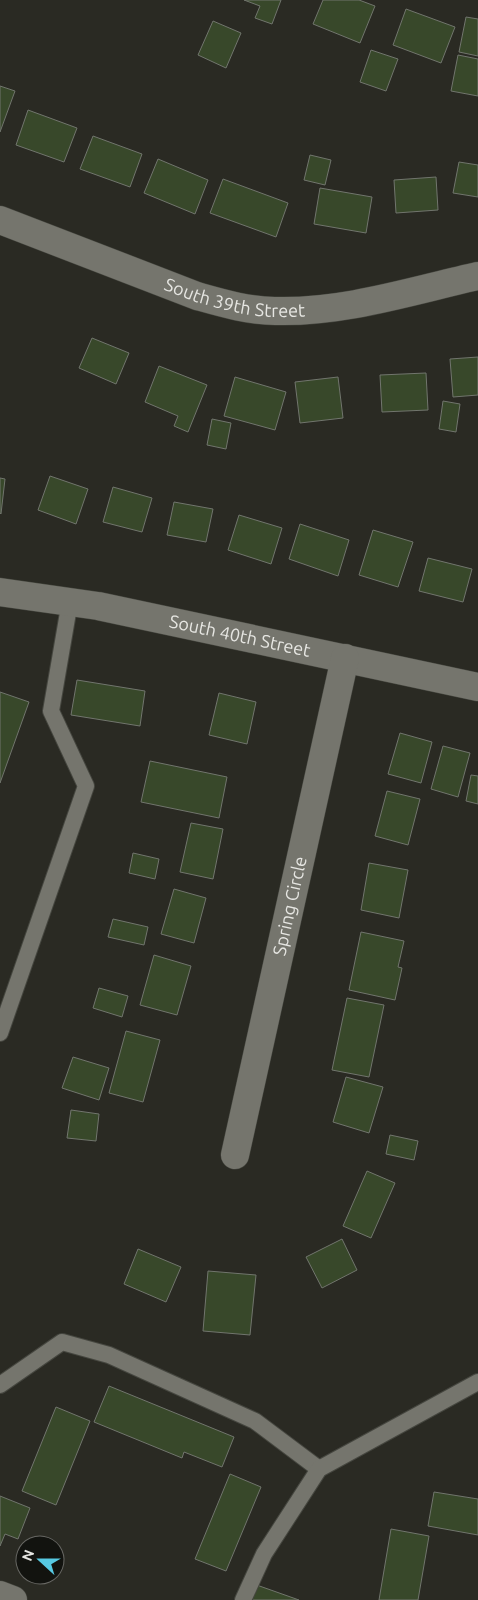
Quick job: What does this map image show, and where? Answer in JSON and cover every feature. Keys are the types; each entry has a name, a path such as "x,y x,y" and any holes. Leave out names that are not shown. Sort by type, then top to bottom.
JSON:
{"street":[{"name":"South 39th Street","path":"0,220 197,296 225,304 273,312 320,311 478,276"},
{"name":"South 40th Street","path":"0,592 98,606 478,687"},
{"name":"Spring Circle","path":"235,1155 345,658"},
{"path":"0,1595 13,1600"}],"lane":[{"path":"0,1034 86,786 51,711 70,601"},
{"path":"0,1386 62,1342 109,1356 254,1422 319,1469"},
{"path":"243,1600 264,1554 319,1469 478,1382"}],"building":[{"path":"244,0 281,0 272,24 255,18 260,6"},
{"path":"323,0 359,0 375,6 360,43 313,24"},
{"path":"406,9 455,27 441,63 393,45"},
{"path":"466,17 478,19 478,56 459,52"},
{"path":"213,21 241,33 226,68 198,55"},
{"path":"371,50 398,59 386,91 360,82"},
{"path":"458,55 478,59 478,96 451,91"},
{"path":"0,86 15,91 0,132"},
{"path":"28,110 77,128 64,162 16,145"},
{"path":"93,136 142,154 130,187 80,169"},
{"path":"310,155 331,160 325,185 304,180"},
{"path":"158,159 208,180 195,214 144,193"},
{"path":"459,162 478,165 478,197 453,193"},
{"path":"436,177 438,210 396,213 394,180"},
{"path":"223,179 288,203 276,237 210,213"},
{"path":"320,188 372,197 366,233 314,224"},
{"path":"92,338 129,353 116,384 79,368"},
{"path":"478,357 478,395 453,397 450,359"},
{"path":"159,366 207,385 188,432 174,426 178,416 145,402"},
{"path":"426,373 428,410 382,412 380,375"},
{"path":"235,377 286,392 275,430 224,416"},
{"path":"338,377 343,418 300,423 295,382"},
{"path":"443,401 460,404 456,432 439,429"},
{"path":"212,419 231,423 226,449 207,445"},
{"path":"50,476 88,489 76,524 38,510"},
{"path":"0,478 5,479 1,514 0,513"},
{"path":"113,487 152,498 142,532 103,522"},
{"path":"174,502 213,509 206,542 167,535"},
{"path":"239,515 282,528 271,564 228,550"},
{"path":"300,524 349,540 338,576 289,559"},
{"path":"373,530 413,542 398,587 359,575"},
{"path":"428,558 472,569 463,602 419,591"},
{"path":"77,680 145,691 140,726 71,715"},
{"path":"0,692 29,702 0,783"},
{"path":"219,693 256,702 247,744 209,735"},
{"path":"400,733 432,742 421,783 388,774"},
{"path":"443,746 470,753 458,797 431,789"},
{"path":"150,761 227,777 219,818 141,802"},
{"path":"471,775 478,776 478,804 466,801"},
{"path":"387,791 420,799 408,845 375,836"},
{"path":"191,823 223,829 213,879 180,872"},
{"path":"133,853 159,859 155,879 129,873"},
{"path":"369,863 408,870 399,918 361,910"},
{"path":"174,889 206,898 194,943 161,934"},
{"path":"113,919 148,927 144,945 108,937"},
{"path":"361,932 404,941 398,967 402,968 395,1000 349,990"},
{"path":"154,955 191,966 177,1015 140,1005"},
{"path":"99,988 128,996 122,1017 93,1008"},
{"path":"347,998 384,1005 369,1077 332,1070"},
{"path":"126,1031 160,1040 143,1102 109,1093"},
{"path":"73,1057 109,1068 99,1100 62,1088"},
{"path":"346,1077 383,1087 369,1133 333,1122"},
{"path":"71,1110 99,1114 96,1141 67,1138"},
{"path":"390,1135 418,1141 414,1160 386,1154"},
{"path":"367,1171 395,1183 371,1238 343,1226"},
{"path":"342,1239 357,1270 322,1288 306,1257"},
{"path":"138,1249 181,1267 166,1302 124,1284"},
{"path":"208,1271 256,1275 250,1335 203,1331"},
{"path":"109,1386 234,1437 222,1467 184,1452 182,1458 94,1422"},
{"path":"56,1407 90,1421 56,1505 22,1491"},
{"path":"230,1474 261,1487 226,1571 195,1559"},
{"path":"434,1492 478,1499 478,1535 428,1526"},
{"path":"0,1496 30,1508 20,1535 15,1535 15,1538 5,1534 0,1546"},
{"path":"391,1529 429,1536 418,1600 379,1600"},
{"path":"251,1583 299,1600 245,1600"}]}
